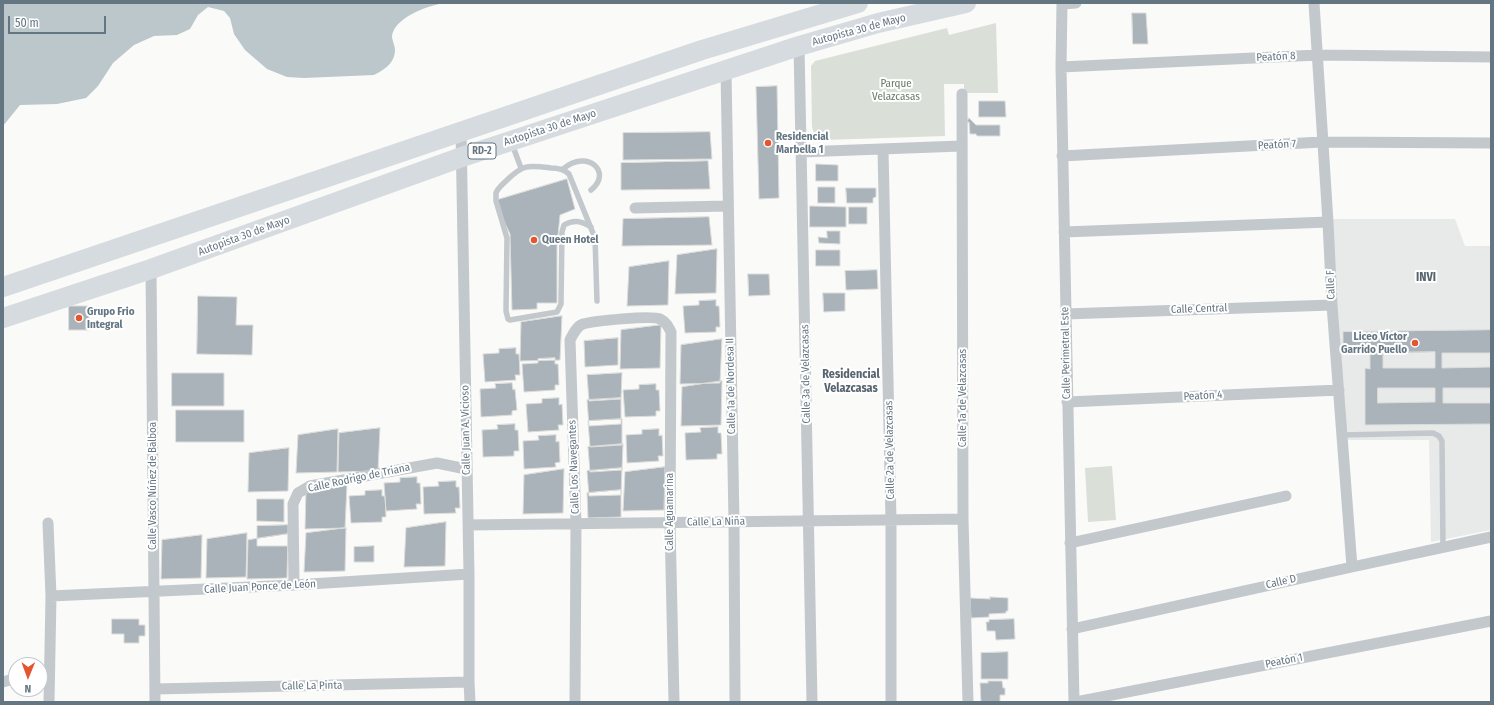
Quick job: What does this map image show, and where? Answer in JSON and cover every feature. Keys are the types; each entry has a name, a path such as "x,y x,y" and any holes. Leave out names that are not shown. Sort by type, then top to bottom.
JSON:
{"highway":[{"name":"RD-2","path":"3,287 702,50 858,3"},
{"name":"Autopista 30 de Mayo","path":"3,318 151,270 462,157 799,46 878,23 966,3"}],"street":[{"path":"1062,4 1076,3"},
{"name":"Calle F","path":"1314,3 1332,305 1352,567"},
{"name":"Calle Perimetral Este","path":"1062,4 1062,156 1072,629 1075,702"},
{"name":"Calle 3a de Velazcasas","path":"799,46 812,702"},
{"name":"Peatón 8","path":"1061,67 1318,55 1491,57"},
{"name":"Calle 1a de Nordesa II","path":"726,70 734,522 735,702"},
{"name":"Calle 1a de Velazcasas","path":"962,94 963,519 968,702"},
{"name":"Calle Juan A. Vicioso","path":"461,131 470,702"},
{"name":"Peatón 7","path":"1062,156 1322,142 1491,142"},
{"path":"801,152 961,146"},
{"name":"Calle 2a de Velazcasas","path":"883,150 891,520 891,702"},
{"path":"635,208 728,206"},
{"path":"1064,232 1328,222"},
{"name":"Calle Vasco Núñez de Balboa","path":"151,270 155,702"},
{"name":"Calle Central","path":"1065,314 1332,305"},
{"name":"Calle Los Navegantes","path":"575,702 576,524 570,340 574,332 582,324 648,317 659,318 667,323"},
{"name":"Calle Aguamarina","path":"667,323 671,332 670,523 674,702"},
{"name":"Peatón 4","path":"1067,402 1339,390"},
{"name":"Calle Rodrigo de Triana","path":"294,585 293,504 298,492 310,486 437,463 466,469"},
{"path":"1070,543 1286,496"},
{"name":"Calle La Niña","path":"468,525 963,519"},
{"path":"46,657 51,596 48,523"},
{"name":"Calle D","path":"1072,629 1491,537"},
{"name":"Calle Juan Ponce de León","path":"51,596 294,585 469,574"},
{"name":"Peatón 1","path":"1075,702 1491,621"},
{"name":"Calle La Pinta","path":"155,689 469,682"}],"lane":[{"path":"511,141 521,168"},
{"path":"563,170 570,164 577,161 591,162 595,165 599,173 600,180 592,190"},
{"path":"591,227 577,221 564,224 562,232 561,304 557,312 513,320 508,319 506,311 507,238 496,201 496,193 517,171 525,166 540,166 563,170 569,174 591,227 595,238 597,301"},
{"path":"1342,435 1432,433 1439,436 1442,441 1443,547"}],"shaded area":[{"path":"3,3 446,3 427,8 406,17 396,27 392,34 395,55 391,62 382,71 374,75 304,78 287,77 267,69 245,50 234,34 230,18 224,11 208,7 198,15 190,29 177,35 154,36 134,45 113,63 98,86 86,98 57,104 20,105 3,126"},
{"name":"Liceo Víctor Garrido Puello","path":"1331,219 1455,219 1465,246 1491,246 1491,530 1431,542 1429,440 1347,440"}],"green space":[{"name":"Parque Velazcasas","path":"996,23 998,93 964,93 964,84 944,84 945,136 823,140 815,137 812,127 811,66 815,61 947,28 949,35"},
{"path":"1112,466 1116,520 1088,522 1085,468"}],"building":[{"path":"1132,13 1146,13 1148,44 1133,44"},
{"name":"Residencial Marbella 1","path":"777,86 779,198 759,199 756,87"},
{"path":"979,101 1005,101 1006,117 979,117"},
{"path":"969,118 976,125 1000,125 1000,136 977,136 976,134 970,134 969,122 967,122"},
{"path":"710,132 712,159 623,160 623,133"},
{"path":"708,161 710,189 621,190 621,163"},
{"path":"816,164 838,165 838,181 816,181"},
{"name":"Queen Hotel","path":"567,179 575,209 560,215 557,246 557,303 537,303 537,309 512,310 510,234 497,200"},
{"path":"818,187 835,187 835,203 818,203"},
{"path":"846,188 876,188 876,197 873,198 873,203 847,203"},
{"path":"810,206 846,207 846,227 810,227"},
{"path":"849,207 867,207 867,224 849,224"},
{"path":"709,217 712,245 622,246 623,219"},
{"path":"827,231 840,231 840,244 819,243 818,237 827,238"},
{"path":"717,249 716,293 675,294 677,255"},
{"path":"816,250 840,250 840,266 816,266"},
{"path":"669,261 668,305 627,306 629,267"},
{"path":"877,270 878,289 846,290 845,271"},
{"path":"748,274 769,274 770,295 749,296"},
{"path":"823,293 845,293 845,311 824,312"},
{"path":"198,296 237,297 236,325 253,325 252,355 197,354"},
{"path":"716,300 716,306 719,306 720,327 716,327 716,332 685,333 683,306 699,305 699,301"},
{"name":"Grupo Frio Integral","path":"69,306 89,306 89,330 69,330"},
{"path":"562,316 560,360 520,361 521,322"},
{"path":"661,325 660,368 620,369 621,330"},
{"path":"1491,330 1491,353 1442,353 1442,368 1491,367 1491,388 1443,388 1443,403 1491,403 1491,424 1365,425 1365,368 1370,369 1370,353 1343,354 1343,332","holes":["1435,352 1435,368 1383,368 1383,353","1378,388 1435,388 1435,402 1378,403"]},
{"path":"618,338 618,365 585,367 584,341"},
{"path":"722,339 720,383 680,384 681,345"},
{"path":"516,348 516,354 519,354 520,375 515,375 516,380 485,382 483,354 499,353 499,349"},
{"path":"555,358 555,364 558,364 559,385 555,385 555,390 524,392 522,364 538,363 538,359"},
{"path":"172,373 224,373 224,406 172,406"},
{"path":"622,373 621,399 589,401 587,375"},
{"path":"722,381 721,425 681,426 682,387"},
{"path":"512,383 513,390 515,389 517,410 512,411 512,415 481,417 480,389 496,388 495,384"},
{"path":"656,384 656,390 659,390 660,411 656,411 656,416 625,417 623,390 639,389 639,385"},
{"path":"559,398 559,405 562,404 563,425 558,425 559,430 528,432 526,404 542,403 542,399"},
{"path":"621,398 621,424 589,426 587,400"},
{"path":"176,410 244,410 244,442 176,442"},
{"path":"622,419 622,445 590,447 588,421"},
{"path":"515,424 515,430 518,430 519,451 514,451 514,456 483,457 482,430 498,429 497,425"},
{"path":"718,427 718,433 721,433 722,454 717,454 717,459 686,460 685,433 701,432 700,428"},
{"path":"380,428 378,471 338,472 339,433"},
{"path":"338,429 337,472 296,473 298,435"},
{"path":"659,429 659,436 662,435 663,456 658,456 659,461 627,463 626,435 642,434 642,430"},
{"path":"556,435 556,442 559,441 560,462 555,463 556,467 524,469 523,441 539,440 538,436"},
{"path":"623,444 622,470 590,472 588,447"},
{"path":"289,448 288,491 248,492 249,453"},
{"path":"665,467 664,510 623,511 625,472"},
{"path":"622,468 621,495 589,496 587,471"},
{"path":"564,469 563,513 523,514 524,475"},
{"path":"417,477 417,483 420,483 421,504 416,504 417,509 386,511 384,483 400,482 400,478"},
{"path":"456,481 456,487 459,487 460,508 455,508 456,513 424,514 423,487 439,486 438,482"},
{"path":"347,485 345,528 305,529 306,490"},
{"path":"382,490 382,496 385,496 386,517 382,517 382,522 351,523 349,496 365,495 365,491"},
{"path":"621,490 621,517 588,518 587,493"},
{"path":"257,499 284,499 284,522 257,521"},
{"path":"446,522 445,566 404,567 406,528"},
{"path":"288,525 288,546 257,546 257,526"},
{"path":"346,528 345,571 304,572 306,533"},
{"path":"247,533 246,577 206,578 207,539"},
{"path":"288,534 287,578 247,579 248,540"},
{"path":"202,535 201,578 161,579 162,540"},
{"path":"374,546 374,562 354,562 354,547"},
{"path":"990,597 1008,598 1008,611 1006,611 1006,613 989,614 989,617 971,618 970,598 990,599"},
{"path":"112,619 139,619 139,625 145,625 145,636 139,636 139,643 124,643 124,634 112,634"},
{"path":"1014,619 1015,639 996,640 995,631 987,631 986,622 989,622 989,620"},
{"path":"1008,652 1008,679 981,679 981,653"},
{"path":"988,681 1002,681 1003,688 1005,688 1005,695 1000,695 1000,702 981,702 980,683 988,683"}],"place":[{"name":"Residencial Marbella 1","path":"768,143"},
{"name":"Queen Hotel","path":"534,240"},
{"name":"Grupo Frio Integral","path":"79,318"},
{"name":"Liceo Víctor Garrido Puello","path":"1415,343"}],"district":[{"name":"INVI","path":"1426,278"},
{"name":"Residencial Velazcasas","path":"851,382"}]}
